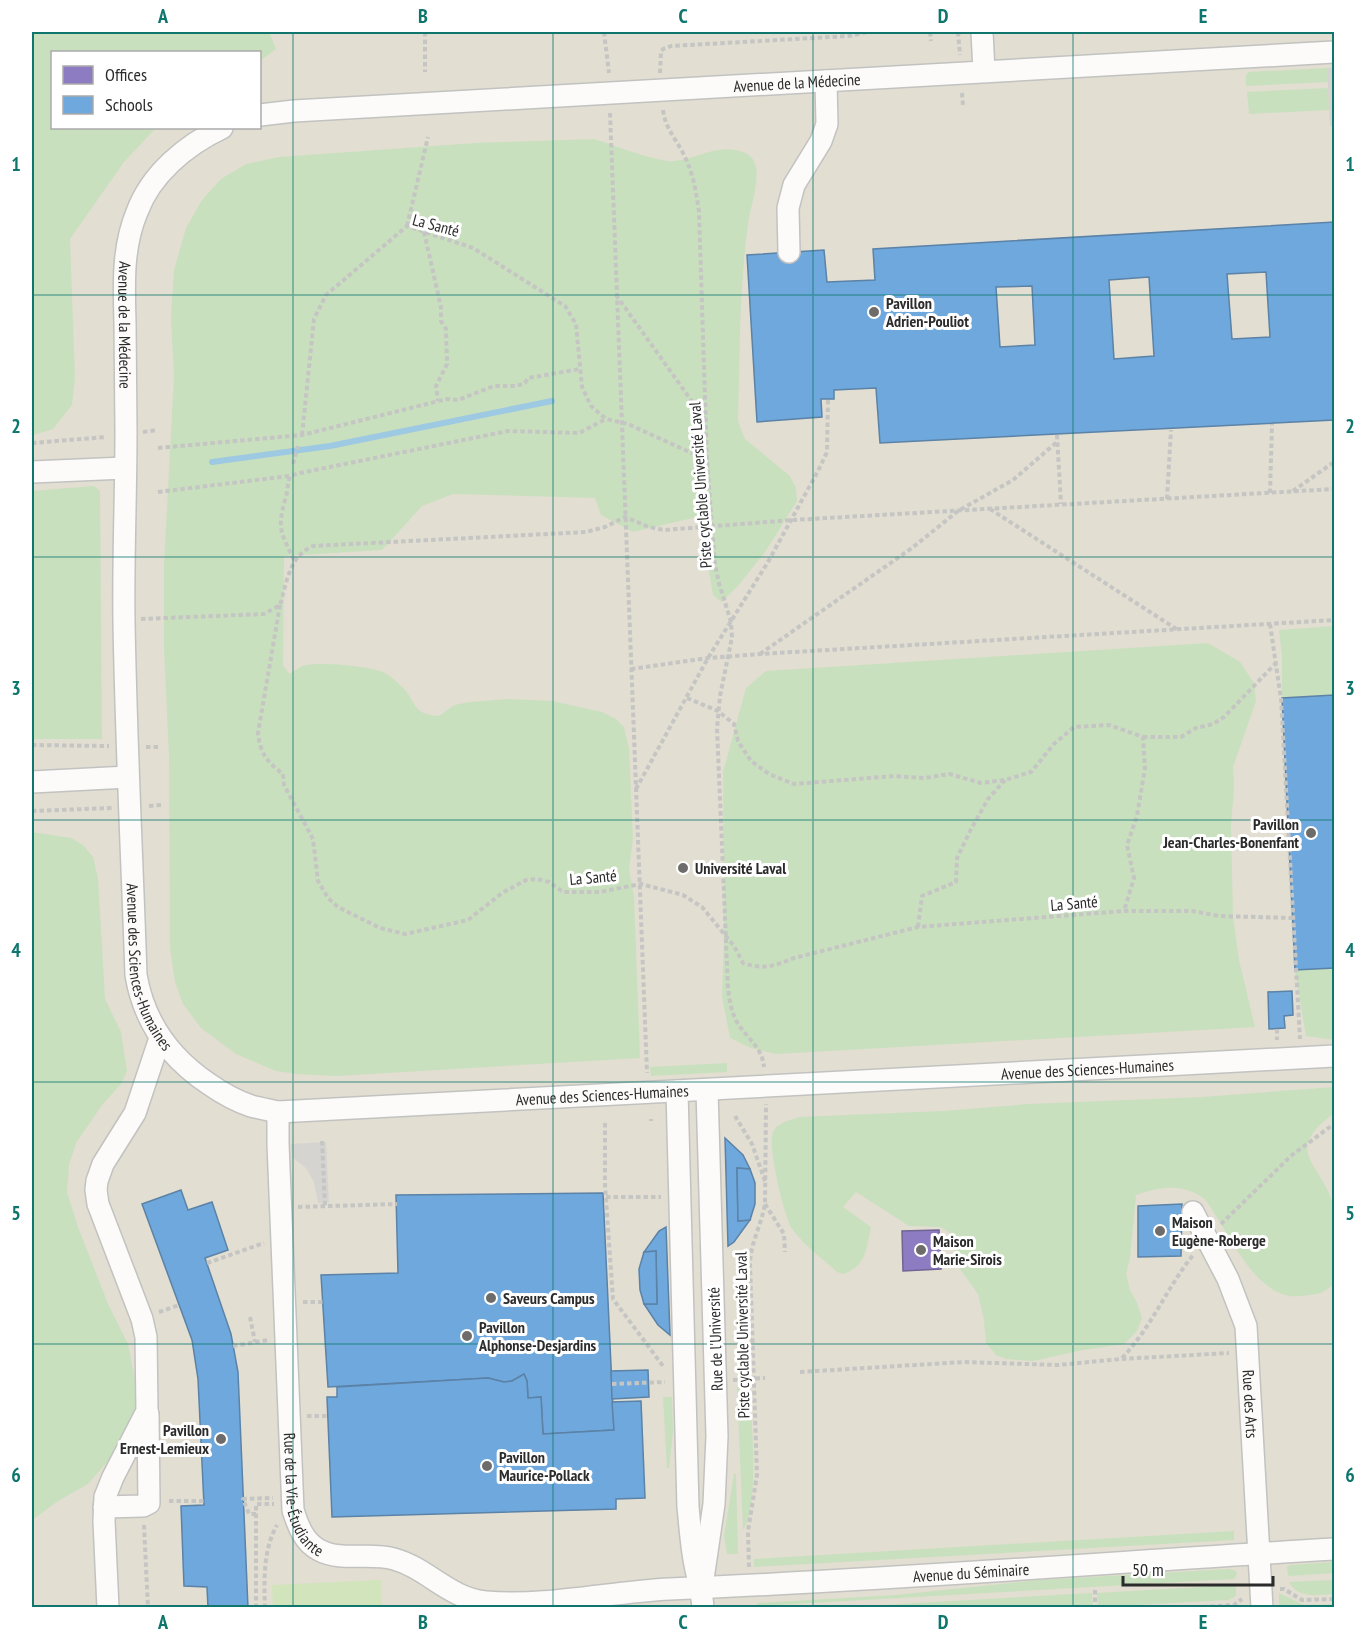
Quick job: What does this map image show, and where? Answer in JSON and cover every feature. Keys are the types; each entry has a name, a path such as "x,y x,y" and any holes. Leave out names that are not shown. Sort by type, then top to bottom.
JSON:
{"street":[{"path":"982,32 984,71"},
{"name":"Avenue de la Médecine","path":"261,115 385,105 1335,52"},
{"path":"789,252 788,208 794,185 821,141 827,124 826,81"},
{"name":"Avenue de la Médecine","path":"125,468 124,274 131,231 137,210 159,175 174,159 207,135 220,129"},
{"path":"32,472 125,468"},
{"name":"Avenue des Sciences-Humaines","path":"125,468 124,620 127,746 136,975 139,994 160,1038 183,1065 225,1095 249,1105 278,1112 1335,1056"},
{"path":"32,782 128,777"},
{"path":"104,1507 147,1503 147,1411 145,1328 98,1204 97,1180 103,1164 135,1113 160,1038"},
{"name":"Rue de l'Université","path":"702,1598 714,1504 717,1436 707,1090"},
{"name":"Rue de l'Université","path":"677,1092 688,1507 695,1568 702,1598"},
{"name":"Rue de la Vie-Étudiante","path":"278,1112 282,1501 304,1537 319,1550 353,1556 391,1558 409,1564 445,1587 472,1599 505,1602 580,1599 631,1591 702,1598"},
{"name":"Rue des Arts","path":"1193,1212 1228,1279 1246,1326 1250,1554 1262,1608"},
{"path":"108,1608 104,1507 113,1477 147,1411"},
{"name":"Avenue du Séminaire","path":"702,1598 1335,1549"}],"path":[{"path":"425,32 425,72"},
{"path":"604,32 609,73"},
{"path":"660,73 661,52 671,46 849,36 867,32"},
{"path":"930,32 931,42"},
{"path":"958,32 960,56"},
{"path":"962,89 963,106"},
{"name":"Piste cyclable Université Laval","path":"663,106 664,122 683,154 694,179 699,212 707,460 715,565 731,622 732,637 718,711 724,936 731,1008 736,1021 759,1049 763,1059 764,1073"},
{"path":"610,109 648,1078"},
{"path":"407,226 428,137"},
{"name":"La Santé","path":"302,435 314,319 326,295 407,226 473,248 565,306 576,324 582,387 591,406 606,419"},
{"path":"424,231 441,307 441,321 446,329 447,364 436,386 438,401"},
{"path":"616,295 706,422"},
{"path":"158,448 302,435 438,401 458,400 494,386 517,386 525,383 528,378 580,369"},
{"path":"636,789 708,658 793,520 828,452 828,399"},
{"path":"158,492 290,476 300,472 508,431 579,434 606,419 621,422 707,460"},
{"path":"1270,493 1272,424"},
{"path":"32,443 158,430"},
{"path":"1167,499 1171,430"},
{"path":"1057,435 1061,504"},
{"path":"760,654 912,548 958,511 1013,480 1057,442"},
{"path":"293,464 298,446"},
{"path":"1292,492 1335,462"},
{"path":"290,476 286,487 287,496 280,514 280,530 294,560 303,550 313,546 586,532 605,527 626,517 649,527 664,530 793,520 1335,489"},
{"path":"989,509 1179,630"},
{"name":"La Santé","path":"294,560 280,606 258,733 260,748 273,766 283,774 284,785 314,839 318,881 328,898 338,907 380,928 405,934 468,920 502,893 526,880 537,879 549,882 563,892 598,892 640,884 682,895 702,907 734,946 743,963 757,968 775,966 794,958 918,927 1124,911 1192,911 1219,916 1293,918"},
{"path":"124,620 264,615 280,606"},
{"path":"631,669 708,658 760,654 1335,620"},
{"path":"1270,624 1281,699 1301,1057"},
{"path":"687,698 718,711 734,724 738,741 751,761 769,774 795,784 894,776 924,778 950,774 981,783 1005,780 1030,772 1054,744 1074,727 1109,724 1143,736 1181,737 1196,728 1213,724 1224,717 1276,663"},
{"path":"1124,911 1134,878 1127,845 1137,816 1145,768 1143,736"},
{"path":"32,745 160,747"},
{"path":"918,927 922,896 956,882 957,858 988,799 1005,780"},
{"path":"32,811 161,805"},
{"name":"Piste cyclable Université Laval","path":"749,1568 748,1531 757,1475 751,1251 765,1203 766,1104"},
{"path":"735,1116 752,1144 766,1185"},
{"path":"605,1123 606,1197 613,1299 668,1372"},
{"path":"322,1141 326,1206"},
{"path":"606,1197 661,1197"},
{"path":"765,1203 784,1234 784,1252"},
{"path":"319,1207 397,1204"},
{"path":"207,1263 268,1242"},
{"path":"250,1317 255,1342"},
{"path":"233,1346 272,1339"},
{"path":"800,1372 963,1362 1058,1365 1232,1353"},
{"path":"732,1380 765,1378"},
{"path":"612,1384 672,1382"},
{"path":"256,1514 249,1514 243,1498 282,1501"},
{"path":"148,1608 147,1503 204,1501"},
{"path":"256,1608 256,1504 282,1501"},
{"path":"265,1608 264,1578 267,1552 282,1501"},
{"path":"1279,1589 1284,1589 1302,1600 1335,1599"},
{"path":"1095,1590 1095,1608"},
{"path":"1188,1608 1234,1605 1244,1596"}],"shaded area":[{"name":"Université Laval","path":"32,32 1334,32 1334,1607 32,1607"},
{"path":"1334,67 1334,126 1330,126 1327,68"},
{"path":"326,1142 329,1202 318,1203 314,1182 306,1168 292,1157 291,1144"}],"green space":[{"path":"32,32 269,32 276,49 261,60 261,51 51,51 51,129 155,129 124,162 70,239 75,378 72,405 53,429 32,434"},
{"path":"1327,68 1328,82 1246,86 1246,75 1249,72"},
{"path":"1328,88 1329,110 1249,114 1247,92"},
{"path":"594,139 667,161 683,160 726,149 745,153 752,158 757,174 748,224 743,273 738,421 745,439 790,476 796,488 797,501 765,552 737,587 721,602 713,595 703,534 697,517 633,532 601,515 595,498 453,494 422,506 382,550 284,556 283,666 290,674 302,666 318,664 353,666 380,671 390,676 405,690 418,709 429,715 439,716 454,705 470,702 508,699 552,701 602,712 616,719 624,727 629,749 633,839 629,870 634,897 640,1058 336,1076 276,1071 236,1054 201,1028 183,1004 175,982 170,948 169,756 164,649 164,564 174,376 171,318 174,270 186,228 202,200 221,179 246,164 279,157 476,143"},
{"path":"94,486 100,491 102,739 32,739 32,491"},
{"path":"1334,626 1334,695 1282,698 1282,657 1279,630"},
{"path":"1208,643 1240,662 1254,683 1256,701 1233,767 1231,826 1233,917 1239,960 1255,1027 776,1054 751,1048 730,1038 722,996 723,772 746,688 766,671"},
{"path":"32,832 71,838 83,845 93,857 98,878 105,999 121,1032 127,1071 121,1084 102,1105 76,1143 69,1165 67,1192 108,1304 128,1344 137,1391 135,1412 114,1454 88,1484 58,1501 32,1520"},
{"path":"1334,968 1334,1040 1306,1036 1295,970"},
{"path":"727,1063 727,1072 651,1076 650,1067"},
{"path":"1334,1087 1334,1113 1318,1127 1310,1139 1307,1150 1334,1209 1336,1236 1334,1284 1319,1293 1301,1296 1286,1295 1273,1290 1250,1269 1204,1199 1178,1188 1153,1190 1136,1195 1130,1258 1126,1274 1142,1318 1137,1331 1124,1344 1033,1361 1006,1359 996,1355 986,1343 978,1294 960,1269 949,1232 940,1227 909,1226 856,1192 843,1207 871,1227 866,1249 861,1261 852,1270 844,1274 837,1272 803,1241 789,1223 777,1181 772,1151 775,1129 785,1122 800,1117 1202,1097"},
{"path":"737,1387 750,1387 753,1440 751,1501 743,1530"},
{"path":"663,1397 672,1397 673,1431 669,1468 667,1468"},
{"path":"734,1474 736,1474 738,1554 727,1554 724,1536"},
{"path":"1234,1531 1234,1540 754,1567 754,1559"},
{"path":"1334,1562 1334,1573 1288,1576 1287,1567 1290,1565"},
{"path":"1229,1569 1236,1571 1234,1579 757,1606 757,1603 896,1595 1039,1580"},
{"path":"381,1580 382,1607 273,1607 272,1585"},
{"path":"1334,1580 1334,1594 1321,1595 1303,1594 1289,1582"},
{"path":"1236,1585 1236,1596 1228,1600 1098,1607 1097,1593"},
{"path":"1092,1593 1093,1607 847,1607"},
{"path":"1279,1593 1304,1605 1334,1604 1334,1607 1279,1607"}],"building: Offices":[{"name":"Maison Marie-Sirois","path":"939,1230 941,1269 903,1271 902,1231"}],"building: Schools":[{"name":"Pavillon Adrien-Pouliot","path":"1334,222 1334,420 880,443 876,388 834,390 834,399 821,399 822,417 757,422 747,255 824,250 827,282 875,280 873,249","holes":["1266,272 1270,337 1232,339 1227,274","1149,277 1154,356 1114,359 1109,280","1032,286 1035,345 1000,347 996,287"]},
{"name":"Pavillon Jean-Charles-Bonenfant","path":"1334,695 1334,968 1295,970 1282,698"},
{"path":"1292,991 1293,1015 1284,1016 1285,1028 1269,1029 1268,992"},
{"path":"725,1138 743,1155 750,1169 737,1168 738,1221 750,1220 734,1242 728,1246"},
{"path":"737,1168 750,1169 755,1183 755,1204 750,1220 738,1221"},
{"name":"Pavillon Ernest-Lemieux","path":"181,1190 188,1210 212,1202 228,1250 205,1258 231,1334 238,1372 248,1608 208,1608 207,1587 184,1586 181,1506 204,1505 198,1379 192,1340 142,1204"},
{"name":"Pavillon Alphonse-Desjardins","path":"603,1193 614,1430 543,1434 541,1397 528,1398 527,1381 524,1374 512,1381 504,1382 488,1378 328,1387 321,1275 398,1273 396,1195"},
{"name":"Maison Eugène-Roberge","path":"1182,1204 1181,1256 1138,1257 1138,1206"},
{"path":"666,1227 670,1335 658,1325 644,1304 657,1304 656,1251 644,1252 659,1231"},
{"path":"656,1251 657,1304 644,1304 640,1290 639,1269 644,1252"},
{"path":"648,1370 649,1397 612,1399 611,1371"},
{"name":"Pavillon Maurice-Pollack","path":"524,1374 527,1381 528,1398 541,1397 543,1434 614,1430 612,1402 641,1401 645,1498 616,1499 616,1509 332,1517 327,1397 337,1397 337,1387 488,1378 504,1382 512,1381"}],"waterway":[{"path":"212,462 330,446 552,401"}],"place":[{"name":"Pavillon Adrien-Pouliot","path":"874,312"},
{"name":"Pavillon Jean-Charles-Bonenfant","path":"1311,833"},
{"name":"Université Laval","path":"683,868"},
{"name":"Maison Eugène-Roberge","path":"1160,1231"},
{"name":"Maison Marie-Sirois","path":"921,1250"},
{"name":"Saveurs Campus","path":"491,1298"},
{"name":"Pavillon Alphonse-Desjardins","path":"467,1336"},
{"name":"Pavillon Ernest-Lemieux","path":"221,1439"},
{"name":"Pavillon Maurice-Pollack","path":"487,1466"}]}
